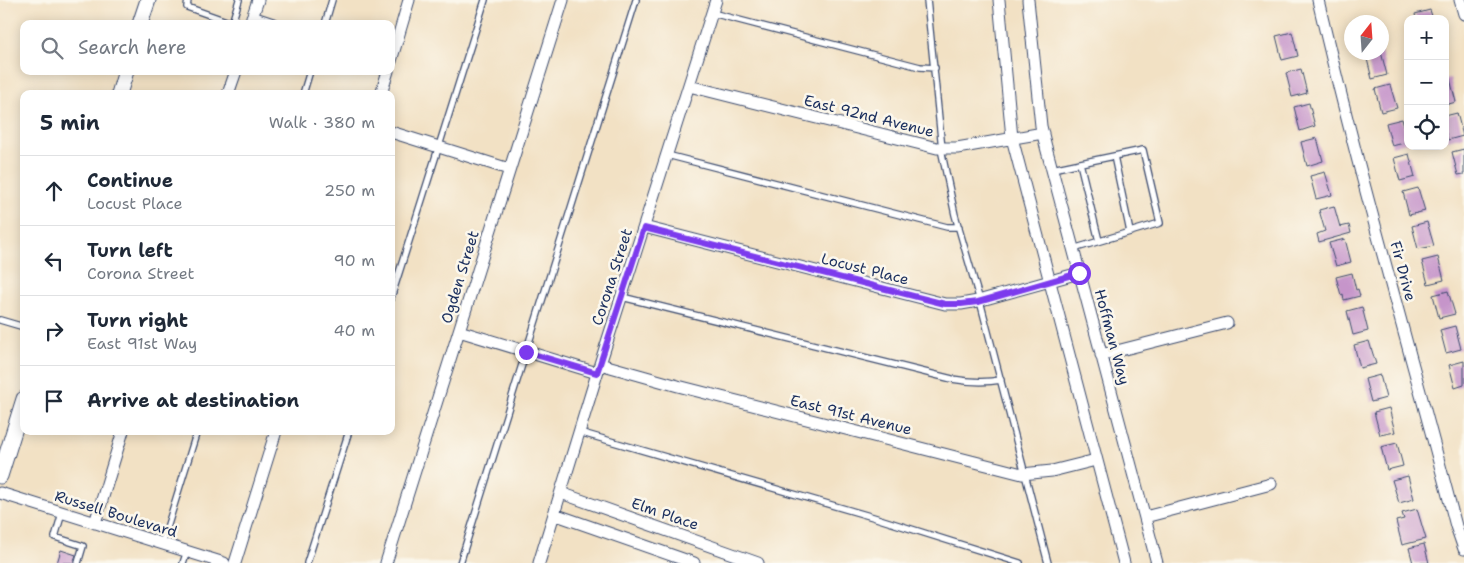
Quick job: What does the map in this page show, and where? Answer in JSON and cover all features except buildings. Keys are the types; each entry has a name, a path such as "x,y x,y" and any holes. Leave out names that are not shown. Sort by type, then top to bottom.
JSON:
{"main road":[{"path":"141,20 148,0"},
{"path":"120,90 125,75"},
{"path":"0,476 20,412"}],"street":[{"path":"251,20 258,0"},
{"path":"395,47 410,0"},
{"name":"Ogden Street","path":"386,563 563,0"},
{"name":"Corona Street","path":"539,563 716,0"},
{"path":"999,0 1012,138 1124,563"},
{"name":"Hoffman Way","path":"1028,0 1043,133 1156,563"},
{"name":"Fir Drive","path":"1318,0 1336,79 1456,526 1464,549"},
{"path":"1460,0 1464,14"},
{"path":"229,90 235,75"},
{"path":"382,90 387,75"},
{"name":"East 92nd Avenue","path":"689,86 942,149 1043,133"},
{"path":"395,133 509,169"},
{"name":"Locust Place","path":"644,228 937,303 961,304 980,301 1079,273"},
{"path":"1101,355 1226,323"},
{"name":"East 91st Avenue","path":"459,330 526,352 698,391 1026,475 1052,471 1096,460"},
{"path":"95,523 122,435"},
{"path":"235,563 275,435"},
{"path":"1145,517 1271,484"},
{"name":"Russell Boulevard","path":"0,493 224,563"},
{"name":"Elm Place","path":"561,494 758,563"},
{"path":"554,514 694,563"}],"lane":[{"path":"188,0 187,7 224,20"},
{"path":"233,20 239,0"},
{"path":"326,20 332,0"},
{"path":"395,285 485,0"},
{"path":"460,563 636,0"},
{"path":"927,0 942,149 959,227 1048,563"},
{"path":"712,13 920,67 935,68"},
{"path":"304,90 309,75"},
{"path":"1052,169 1143,150 1160,223 1073,249"},
{"path":"667,155 947,227 959,227"},
{"path":"1114,156 1130,232"},
{"path":"1080,163 1099,241"},
{"path":"622,297 952,379 974,383 1000,380"},
{"path":"0,320 20,326"},
{"path":"580,432 873,517 1020,563"},
{"path":"162,544 196,435"},
{"path":"307,563 348,435"},
{"path":"62,513 55,537 83,546 78,563"},
{"path":"183,563 186,551"}],"route":[{"path":"526,352 597,373 644,228 945,304 978,302 1079,273"}]}
